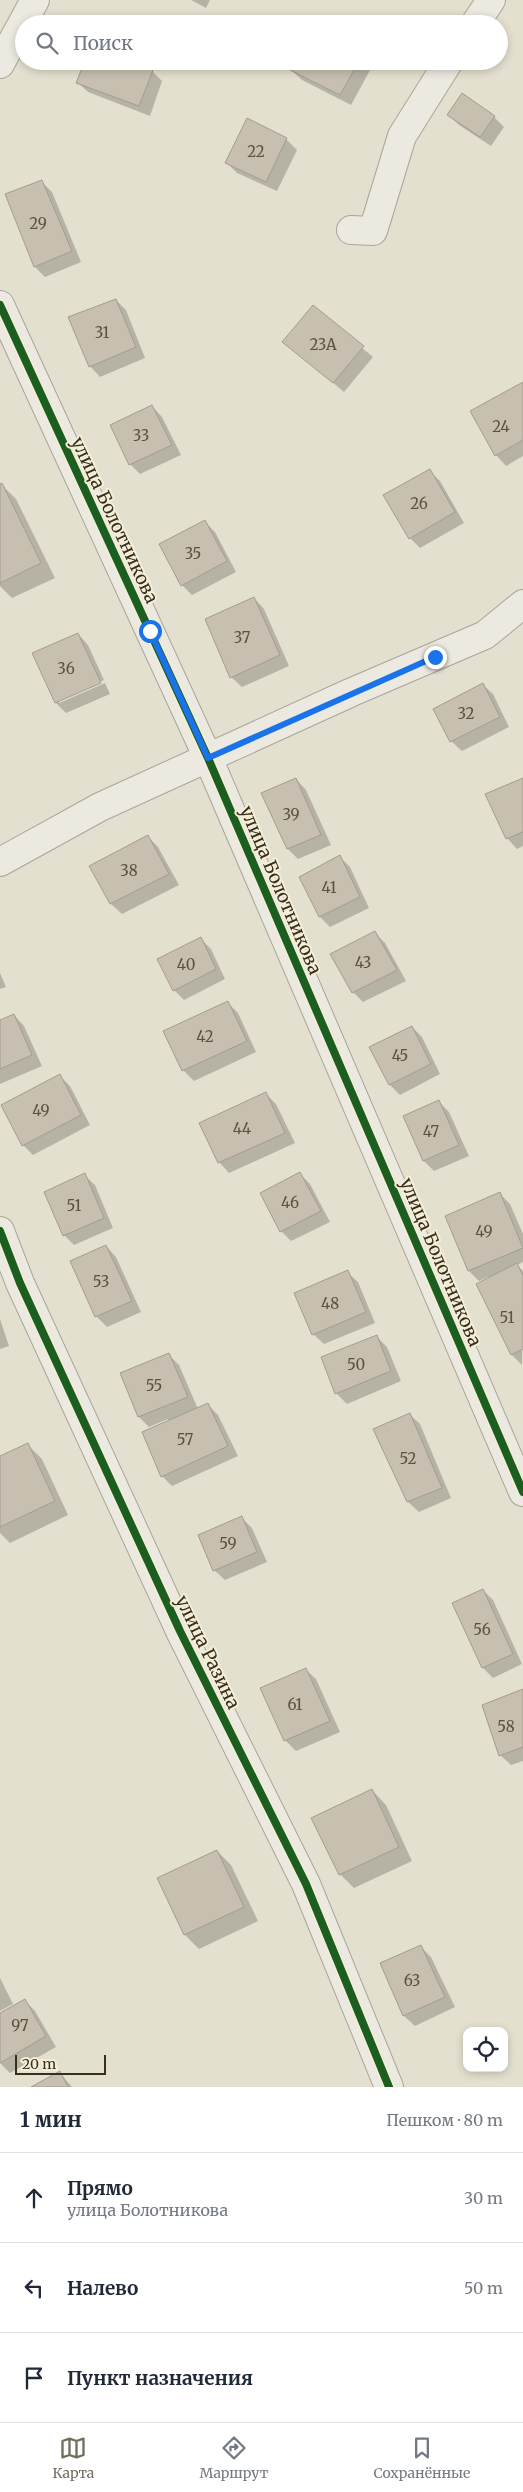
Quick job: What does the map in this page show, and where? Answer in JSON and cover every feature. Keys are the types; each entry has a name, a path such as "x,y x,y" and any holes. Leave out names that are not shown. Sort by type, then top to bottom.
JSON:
{"street":[{"path":"27,15 35,0"},
{"path":"481,15 491,0"},
{"path":"0,64 15,37"},
{"path":"351,230 373,232 402,136 443,70"},
{"name":"улица Болотникова","path":"0,305 208,758 523,1492"},
{"path":"0,862 100,807 485,635 523,604"},
{"name":"улица Разина","path":"0,1231 20,1283 180,1630 306,1884 389,2087"}],"building":[{"path":"81,70 153,70 139,106 76,83"},
{"path":"290,70 354,70 340,95"},
{"path":"462,93 495,116 480,137 447,115"},
{"path":"247,118 287,138 266,182 225,163"},
{"path":"42,180 72,251 34,267 5,194"},
{"path":"116,299 136,347 89,367 68,317"},
{"path":"313,305 364,346 333,383 282,342"},
{"path":"523,382 523,440 495,456 470,411"},
{"path":"152,405 172,445 129,465 110,425"},
{"path":"430,469 455,512 409,539 383,495"},
{"path":"2,483 41,563 0,583 0,484"},
{"path":"205,520 227,561 181,586 159,544"},
{"path":"254,597 280,655 230,678 205,619"},
{"path":"78,633 101,683 55,703 32,653"},
{"path":"483,683 500,717 450,742 433,709"},
{"path":"296,778 321,835 287,849 261,793"},
{"path":"523,778 523,832 506,839 485,794"},
{"path":"148,835 169,874 110,904 89,866"},
{"path":"340,855 360,897 319,917 299,877"},
{"path":"375,931 397,970 352,993 330,954"},
{"path":"201,937 216,969 173,991 157,959"},
{"path":"228,1001 247,1041 182,1071 163,1031"},
{"path":"14,1014 32,1055 0,1069 0,1020"},
{"path":"412,1026 431,1064 389,1085 369,1047"},
{"path":"60,1074 81,1115 22,1146 1,1105"},
{"path":"266,1092 285,1133 218,1163 199,1123"},
{"path":"439,1100 459,1145 423,1161 403,1116"},
{"path":"300,1172 321,1211 280,1232 260,1193"},
{"path":"85,1173 104,1218 63,1236 44,1192"},
{"path":"500,1192 523,1248 468,1271 445,1216"},
{"path":"106,1245 132,1301 95,1317 70,1261"},
{"path":"517,1263 523,1276 523,1349 511,1355 476,1284"},
{"path":"348,1270 366,1312 312,1335 294,1293"},
{"path":"377,1335 391,1371 335,1394 321,1357"},
{"path":"169,1353 188,1397 138,1417 120,1373"},
{"path":"208,1403 228,1446 161,1477 142,1432"},
{"path":"410,1413 442,1488 407,1502 373,1429"},
{"path":"28,1443 55,1501 0,1527 0,1456"},
{"path":"242,1516 257,1552 213,1571 198,1535"},
{"path":"483,1589 513,1654 482,1668 452,1603"},
{"path":"306,1668 330,1721 284,1741 260,1688"},
{"path":"523,1689 523,1747 499,1756 482,1705"},
{"path":"372,1789 399,1847 339,1875 311,1818"},
{"path":"217,1850 244,1907 184,1935 157,1878"},
{"path":"421,1945 445,1997 403,2016 380,1963"},
{"path":"25,1999 46,2036 0,2063 0,2013"},
{"path":"60,2071 68,2087 31,2087"}],"cycle path":[{"path":"0,305 208,758 523,1492"},
{"path":"0,1231 20,1283 180,1631 306,1884 389,2087"}],"route":[{"path":"150,631 208,758 352,692 435,657"}]}
